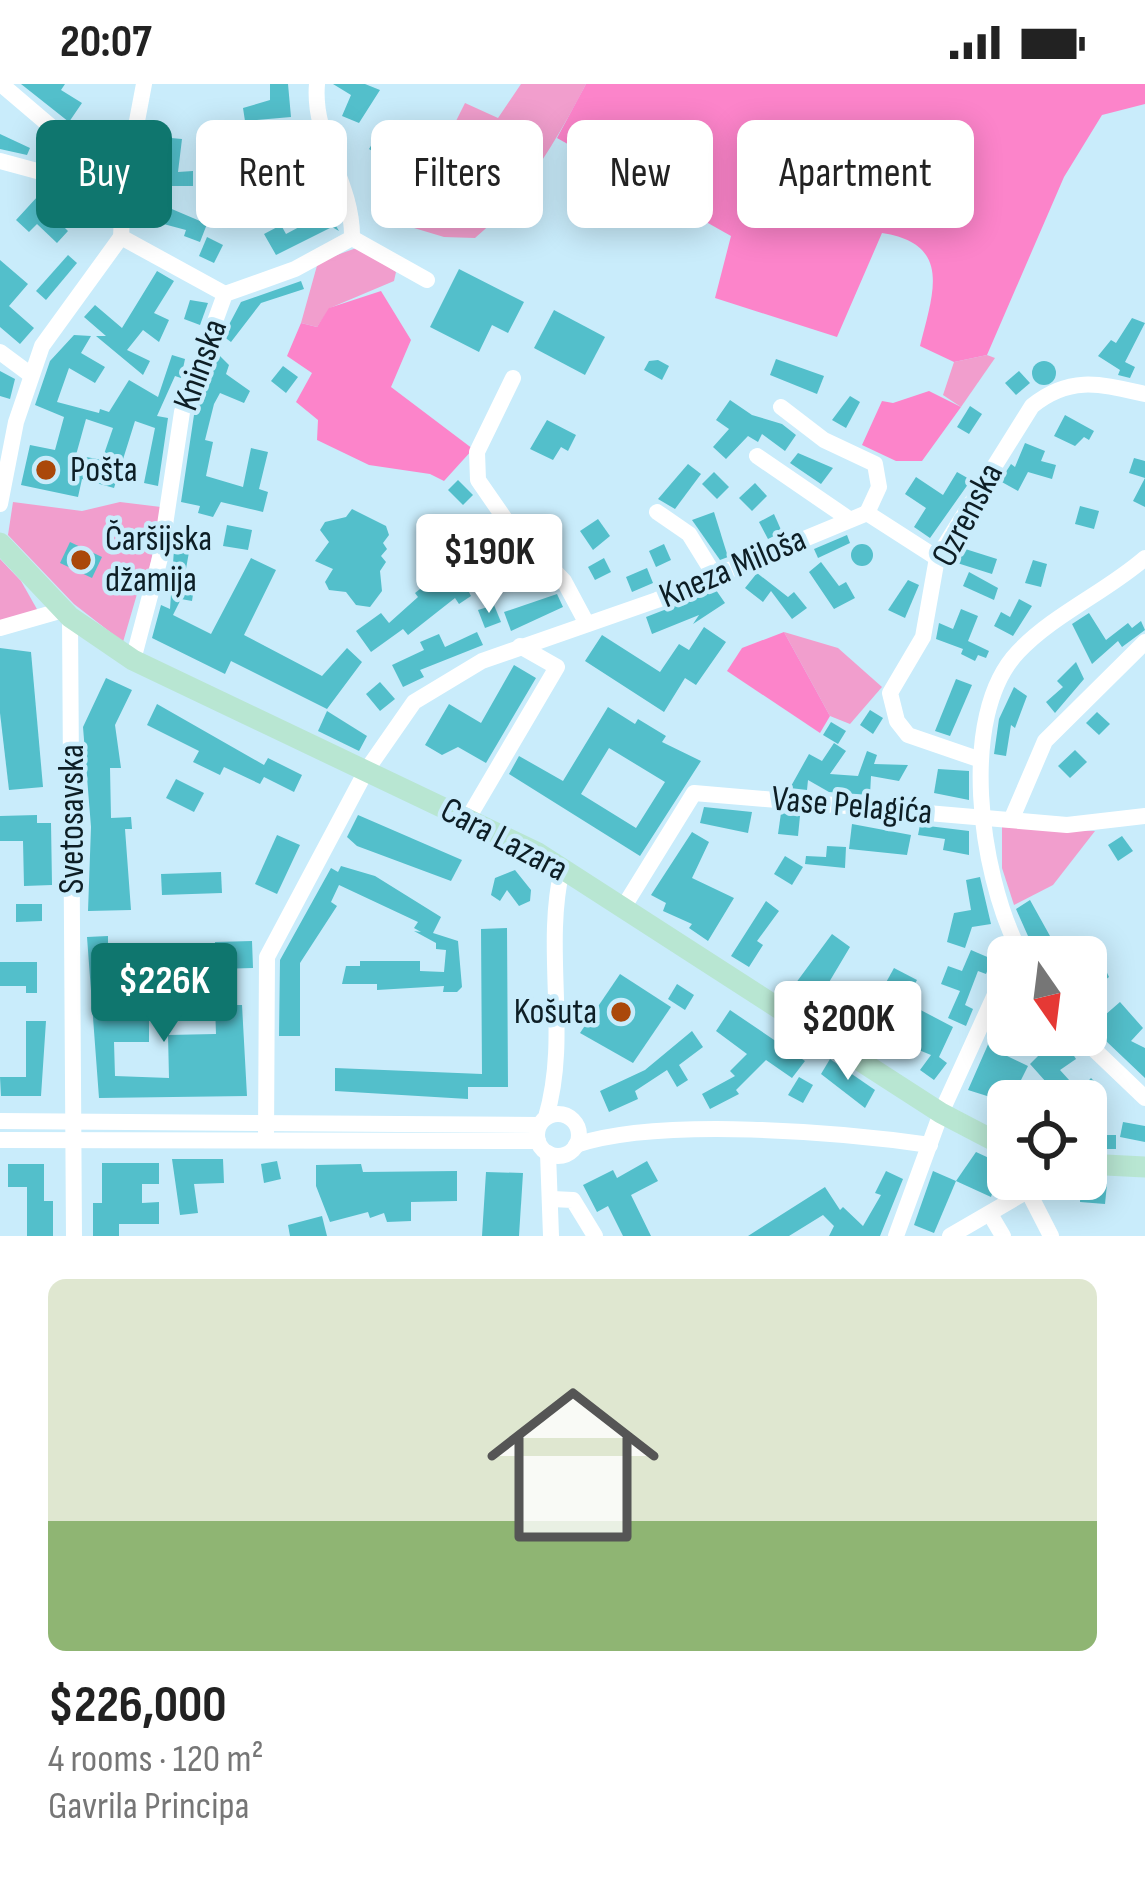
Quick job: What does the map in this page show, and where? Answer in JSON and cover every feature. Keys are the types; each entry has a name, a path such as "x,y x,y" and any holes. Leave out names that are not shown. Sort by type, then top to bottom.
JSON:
{"main road":[{"name":"Cara Lazara","path":"0,543 66,614 133,660 562,868 941,1114 987,1137"},
{"path":"1107,1165 1145,1167"}],"street":[{"path":"1,84 44,120"},
{"path":"137,120 144,84"},
{"path":"317,84 316,122 350,200 352,238 427,280"},
{"path":"0,160 36,170"},
{"path":"0,503 7,429 42,346 121,237 121,228"},
{"path":"121,237 225,294"},
{"name":"Kninska","path":"133,660 160,558 182,412 225,294 295,269 352,238"},
{"path":"0,352 31,375"},
{"path":"513,378 477,452 478,480 505,519 564,580 587,624"},
{"name":"Ozrenska","path":"978,760 921,743 897,721 891,705 892,680 923,637 937,558 1032,406 1048,393 1080,382 1145,394"},
{"path":"781,407 824,440 875,464 879,487 858,516"},
{"path":"757,456 937,558"},
{"path":"657,512 689,535 715,577"},
{"name":"Kneza Miloša","path":"267,1131 266,957 365,771 414,702 432,687 520,646 715,577 858,516"},
{"path":"1012,936 999,897 978,760 995,694 1020,649 1145,558"},
{"path":"0,628 66,614"},
{"name":"Svetosavska","path":"66,614 74,1236"},
{"path":"1012,818 1045,741 1145,642"},
{"path":"467,820 557,667 520,646"},
{"name":"Vase Pelagića","path":"623,908 694,793 1086,825 1145,816"},
{"path":"551,1236 556,911 562,868"},
{"path":"896,1236 941,1114 987,1013"},
{"path":"1101,1056 1145,1098"},
{"path":"556,1063 571,1120"},
{"path":"552,1139 571,1120"},
{"path":"552,1139 571,1120"},
{"path":"571,1120 632,1135"},
{"path":"0,1121 74,1131"},
{"path":"0,1139 74,1131 552,1139 856,1134 930,1145"},
{"path":"552,1199 573,1200 596,1236"},
{"path":"950,1236 1016,1200"},
{"path":"1033,1200 1051,1236"},
{"path":"990,1214 1003,1236"}],"shaded area":[{"path":"521,84 586,84 543,159 543,120 456,120 465,103 498,118"},
{"path":"586,84 1145,84 1145,104 1102,115 1064,177 987,355 954,362 920,346 933,274 920,248 905,239 882,233 837,337 715,298 731,236 713,226 713,120 567,120 567,144 557,138"},
{"path":"414,228 486,228 475,238 444,237"},
{"path":"359,247 396,272 394,281 330,308 317,327 301,323 318,262"},
{"path":"381,291 411,340 391,387 473,449 444,481 430,474 369,465 317,440 318,420 296,402 312,373 287,356 301,323 317,327 329,308"},
{"path":"987,355 995,358 961,407 943,395 954,362"},
{"path":"929,391 961,407 922,461 896,461 862,445 882,401 893,403"},
{"path":"13,502 82,511 120,502 161,507 145,594 137,594 123,642 74,604 8,535"},
{"path":"0,559 21,581 38,611 0,622"},
{"path":"784,632 838,648 882,687 850,724 830,716"},
{"path":"784,632 830,716 820,733 727,671 742,648"},
{"path":"1002,827 1095,831 1053,885 1014,905 1002,868"}],"building":[{"path":"21,84 65,84 61,90 82,103 66,120"},
{"path":"270,84 288,84 291,117 245,120 243,108 270,100"},
{"path":"333,84 365,84 380,90 359,123 342,116 351,95"},
{"path":"0,134 30,148 27,155 0,149"},
{"path":"172,138 182,139 178,172 193,171 193,186 172,186"},
{"path":"36,198 36,225 29,232 16,220"},
{"path":"172,209 196,219 196,228 205,228 200,242 184,236 186,230 172,226"},
{"path":"41,228 65,228 68,231 57,243"},
{"path":"283,228 286,234 297,228 330,228 276,255 264,234"},
{"path":"207,237 223,245 214,263 199,256"},
{"path":"68,255 77,263 46,300 36,291"},
{"path":"0,260 28,284 9,306 34,328 20,344 0,327"},
{"path":"459,269 524,302 508,333 492,325 479,352 430,327"},
{"path":"157,271 174,281 154,313 169,320 159,342 143,330 127,350 150,361 143,375 96,336 106,336 84,317 95,305 122,328"},
{"path":"301,281 304,289 261,303 231,342 223,336 241,302"},
{"path":"190,300 208,303 200,325 184,319"},
{"path":"554,310 605,337 585,375 534,348"},
{"path":"1132,318 1145,323 1125,362 1135,367 1130,378 1118,375 1120,370 1098,356 1111,340 1116,343"},
{"path":"74,335 91,336 81,353 105,367 95,383 69,368 57,402 99,413 100,409 109,412 129,380 158,397 172,355 185,359 181,378 175,376 157,416 168,418 158,486 144,483 155,428 135,421 114,488 82,479 78,497 21,485 30,445 55,450 64,417 35,405 50,361","holes":["86,419 113,428 102,460 76,455"]},
{"path":"217,353 229,365 226,374 250,391 244,403 220,393 214,404 205,440 213,442 206,476 243,487 251,448 268,452 259,489 268,492 263,512 221,502 213,517 198,513 200,506 181,502 194,415"},
{"path":"776,359 824,376 817,394 770,375"},
{"path":"649,361 669,366 662,380 644,370"},
{"path":"1044,361 1056,373 1044,385 1032,373"},
{"path":"283,366 298,377 286,393 271,381"},
{"path":"0,371 15,379 10,399 0,396"},
{"path":"1019,371 1030,383 1016,395 1005,383"},
{"path":"850,396 860,402 846,428 832,420"},
{"path":"730,400 796,435 785,451 762,434 758,442 748,436 726,459 713,447 729,429 716,420"},
{"path":"970,406 982,414 969,434 957,427"},
{"path":"1065,415 1094,431 1089,440 1084,437 1075,446 1054,436"},
{"path":"547,420 576,435 568,451 561,447 553,460 530,449"},
{"path":"1025,443 1045,451 1041,461 1056,465 1052,479 1028,472 1018,491 1000,481 1011,464 1015,467"},
{"path":"798,453 833,468 821,484 790,463"},
{"path":"1134,458 1145,461 1145,478 1129,473"},
{"path":"688,464 701,474 675,509 658,499"},
{"path":"714,472 729,487 717,499 702,484"},
{"path":"957,472 971,480 930,538 914,527 926,508 905,494 916,477 943,495"},
{"path":"1145,478 1145,507 1133,501"},
{"path":"458,480 473,495 463,505 448,490"},
{"path":"755,483 767,496 752,511 739,498"},
{"path":"1080,506 1099,511 1094,529 1075,524"},
{"path":"352,509 386,526 389,535 381,556 386,562 380,571 382,591 370,607 356,605 346,592 329,590 325,582 333,569 315,561 329,542 320,530 325,522 346,517"},
{"path":"714,512 728,557 720,560 692,520"},
{"path":"774,514 782,532 768,539 759,522"},
{"path":"598,519 610,536 593,550 580,531"},
{"path":"227,525 252,530 248,550 223,546"},
{"path":"452,533 477,564 507,541 518,555 468,590 471,596 459,604 455,598 408,635 403,629 371,652 356,631 381,613 389,623 418,597 415,593 434,578 420,560"},
{"path":"847,535 850,543 818,558 814,549"},
{"name":"Čaršijska džamija","path":"70,542 102,557 92,578 60,563"},
{"path":"664,544 671,560 656,567 649,551"},
{"path":"862,544 873,555 862,566 851,555"},
{"path":"959,547 997,559 992,574 954,562"},
{"path":"174,549 189,552 184,580 195,581 192,601 181,599 173,615 211,634 251,558 276,570 244,635 322,676 347,648 362,662 327,709 231,661 225,674 152,638 161,605 170,609"},
{"path":"604,558 611,572 595,580 588,567"},
{"path":"1033,560 1047,564 1041,587 1025,583"},
{"path":"821,562 839,586 846,582 855,598 834,609 809,572"},
{"path":"647,568 653,583 632,592 626,577"},
{"path":"969,572 998,588 994,600 963,586"},
{"path":"757,573 788,597 794,592 807,608 792,619 771,591 763,602 745,588"},
{"path":"908,580 919,585 905,618 888,610"},
{"path":"716,590 725,603 693,624 699,615 652,634 646,617"},
{"path":"557,594 563,607 511,631 504,612"},
{"path":"1019,599 1032,606 1013,636 994,626 1001,612 1010,617"},
{"path":"494,605 501,622 485,628 478,610"},
{"path":"961,609 978,616 968,641 989,651 986,658 978,655 975,661 961,654 963,649 936,639 939,623 953,629"},
{"path":"1089,613 1106,640 1128,623 1132,628 1141,621 1145,630 1122,647 1118,641 1092,664 1072,624"},
{"path":"704,627 726,642 696,685 685,678 664,712 585,661 602,635 660,672 679,644 689,650"},
{"path":"477,632 483,645 420,670 424,677 403,687 392,665 424,650 420,642 439,634 445,647"},
{"path":"0,648 31,652 43,787 9,790 0,713"},
{"path":"1076,662 1084,679 1055,713 1046,702 1063,687 1057,681"},
{"path":"514,665 536,678 486,763 458,747 442,755 425,745 449,704 481,723"},
{"path":"106,678 132,690 115,725 121,768 110,768 111,818 131,817 132,829 125,829 131,910 88,911 91,827 83,727"},
{"path":"956,679 972,685 950,736 935,731"},
{"path":"380,682 395,699 380,711 366,694"},
{"path":"1014,687 1027,696 1015,728 1011,725 1006,756 994,754 999,719"},
{"path":"157,704 264,765 268,758 302,775 294,792 264,777 260,784 224,767 220,775 193,762 199,751 147,725"},
{"path":"608,707 635,724 638,719 666,736 662,742 701,761 640,856 509,774 519,756 563,781","holes":["609,748 665,782 636,828 581,794"]},
{"path":"870,710 883,718 873,734 860,725"},
{"path":"327,711 367,736 359,751 318,731"},
{"path":"1097,712 1110,724 1099,735 1086,723"},
{"path":"831,722 846,731 838,744 823,735"},
{"path":"834,743 846,751 830,774 858,776 867,751 877,755 874,764 908,765 899,781 871,776 870,795 829,792 808,780 807,790 790,788 809,754 822,761"},
{"path":"1075,750 1087,762 1070,778 1058,766"},
{"path":"938,769 969,771 969,800 934,793"},
{"path":"176,779 204,793 194,812 166,798"},
{"path":"704,807 752,812 748,833 700,823"},
{"path":"781,813 800,816 798,836 778,834"},
{"path":"37,815 37,823 51,823 52,885 24,886 23,841 0,841 0,816"},
{"path":"358,815 462,860 451,881 357,846 347,837"},
{"path":"852,824 911,835 907,855 849,849"},
{"path":"920,825 969,831 969,855 943,850 945,839 918,835"},
{"path":"692,832 709,842 692,878 734,898 708,941 689,928 692,924 663,911 666,903 651,895"},
{"path":"277,835 300,845 277,894 255,884"},
{"path":"1122,836 1133,851 1118,861 1108,845"},
{"path":"827,846 846,847 845,868 805,864 806,856 826,857"},
{"path":"785,856 803,867 792,885 774,874"},
{"path":"341,866 375,876 441,917 433,933 458,941 462,987 443,992 444,986 377,990 377,984 342,984 346,966 360,966 360,961 420,961 420,971 444,972 446,950 436,949 436,943 414,931 421,932 414,928 418,922 339,885 331,902 337,906 300,963 300,1036 279,1036 280,960 331,868 338,872"},
{"path":"515,870 531,890 530,901 519,906 507,890 500,901 491,895 495,878"},
{"path":"221,872 222,893 162,895 161,874"},
{"path":"980,877 991,924 972,927 965,948 947,942 954,913 971,910 966,880"},
{"path":"1030,900 1050,936 1028,936 1016,909"},
{"path":"766,901 779,911 757,941 763,945 749,967 731,956"},
{"path":"16,904 42,904 42,921 16,922"},
{"path":"507,928 508,1087 468,1087 468,1099 335,1091 335,1068 482,1074 481,929"},
{"path":"832,934 850,947 825,989 865,1017 856,1031 790,991"},
{"path":"108,936 108,984 115,1004 149,1005 149,1042 114,1042 115,1076 169,1078 168,1035 216,1034 215,1005 242,1005 247,1096 99,1098 87,937"},
{"path":"252,941 253,968 216,969 217,987 180,987 180,960 215,960 215,942"},
{"path":"971,950 987,957 986,974 978,971 965,1005 973,1009 966,1026 948,1018 960,991 941,984 948,966 962,971"},
{"path":"0,962 37,962 37,993 26,993 26,986 0,986"},
{"path":"894,968 917,980 906,1000 883,988"},
{"path":"620,974 671,1007 633,1063 580,1033"},
{"path":"677,984 694,995 685,1010 668,999"},
{"path":"1120,1002 1143,1028 1131,1041 1145,1048 1145,1078 1107,1042 1107,1013"},
{"path":"913,1006 953,1027 939,1057 947,1063 934,1080 920,1070 931,1055 909,1046 904,1053 891,1046"},
{"path":"730,1010 805,1061 792,1078 766,1060 736,1090 739,1094 710,1109 702,1094 735,1076 730,1071 747,1054 716,1031"},
{"path":"26,1021 46,1021 41,1096 1,1096 0,1077 26,1077"},
{"path":"692,1031 703,1047 679,1065 688,1080 677,1087 667,1070 635,1091 638,1099 609,1112 600,1091 645,1070"},
{"path":"987,1047 987,1056 1007,1056 1028,1066 1021,1080 987,1080 987,1096 968,1090"},
{"path":"1038,1056 1076,1059 1060,1070 1069,1080 1044,1080 1030,1064"},
{"path":"830,1059 875,1090 865,1108 821,1074"},
{"path":"799,1077 813,1085 803,1103 788,1095"},
{"path":"1123,1122 1145,1126 1145,1142 1120,1137"},
{"path":"1107,1135 1116,1135 1116,1149 1107,1149"},
{"path":"976,1152 987,1157 987,1195 956,1181"},
{"path":"172,1159 223,1159 224,1183 194,1184 198,1213 180,1215"},
{"path":"277,1161 281,1179 264,1183 261,1164"},
{"path":"647,1161 658,1181 631,1195 651,1236 623,1236 608,1206 597,1212 583,1185 613,1170 617,1178"},
{"path":"102,1163 159,1163 159,1184 142,1184 142,1203 159,1202 159,1224 119,1224 119,1236 93,1236 93,1203 102,1203"},
{"path":"8,1164 44,1164 44,1201 53,1201 53,1236 27,1236 27,1187 8,1187"},
{"path":"361,1164 363,1172 457,1171 457,1201 411,1202 411,1221 387,1222 384,1213 370,1218 368,1212 330,1222 316,1186 316,1165"},
{"path":"886,1171 903,1179 880,1236 829,1236 834,1226 823,1215 789,1236 748,1236 825,1187 840,1210 843,1207 863,1226 881,1195 875,1193"},
{"path":"933,1171 956,1181 934,1233 914,1225"},
{"path":"486,1172 523,1173 519,1236 482,1236"},
{"path":"322,1216 327,1236 290,1236 288,1225"}],"place":[{"name":"Pošta","path":"46,470"},
{"name":"Čaršijska džamija","path":"81,560"},
{"name":"Košuta","path":"621,1012"}]}
